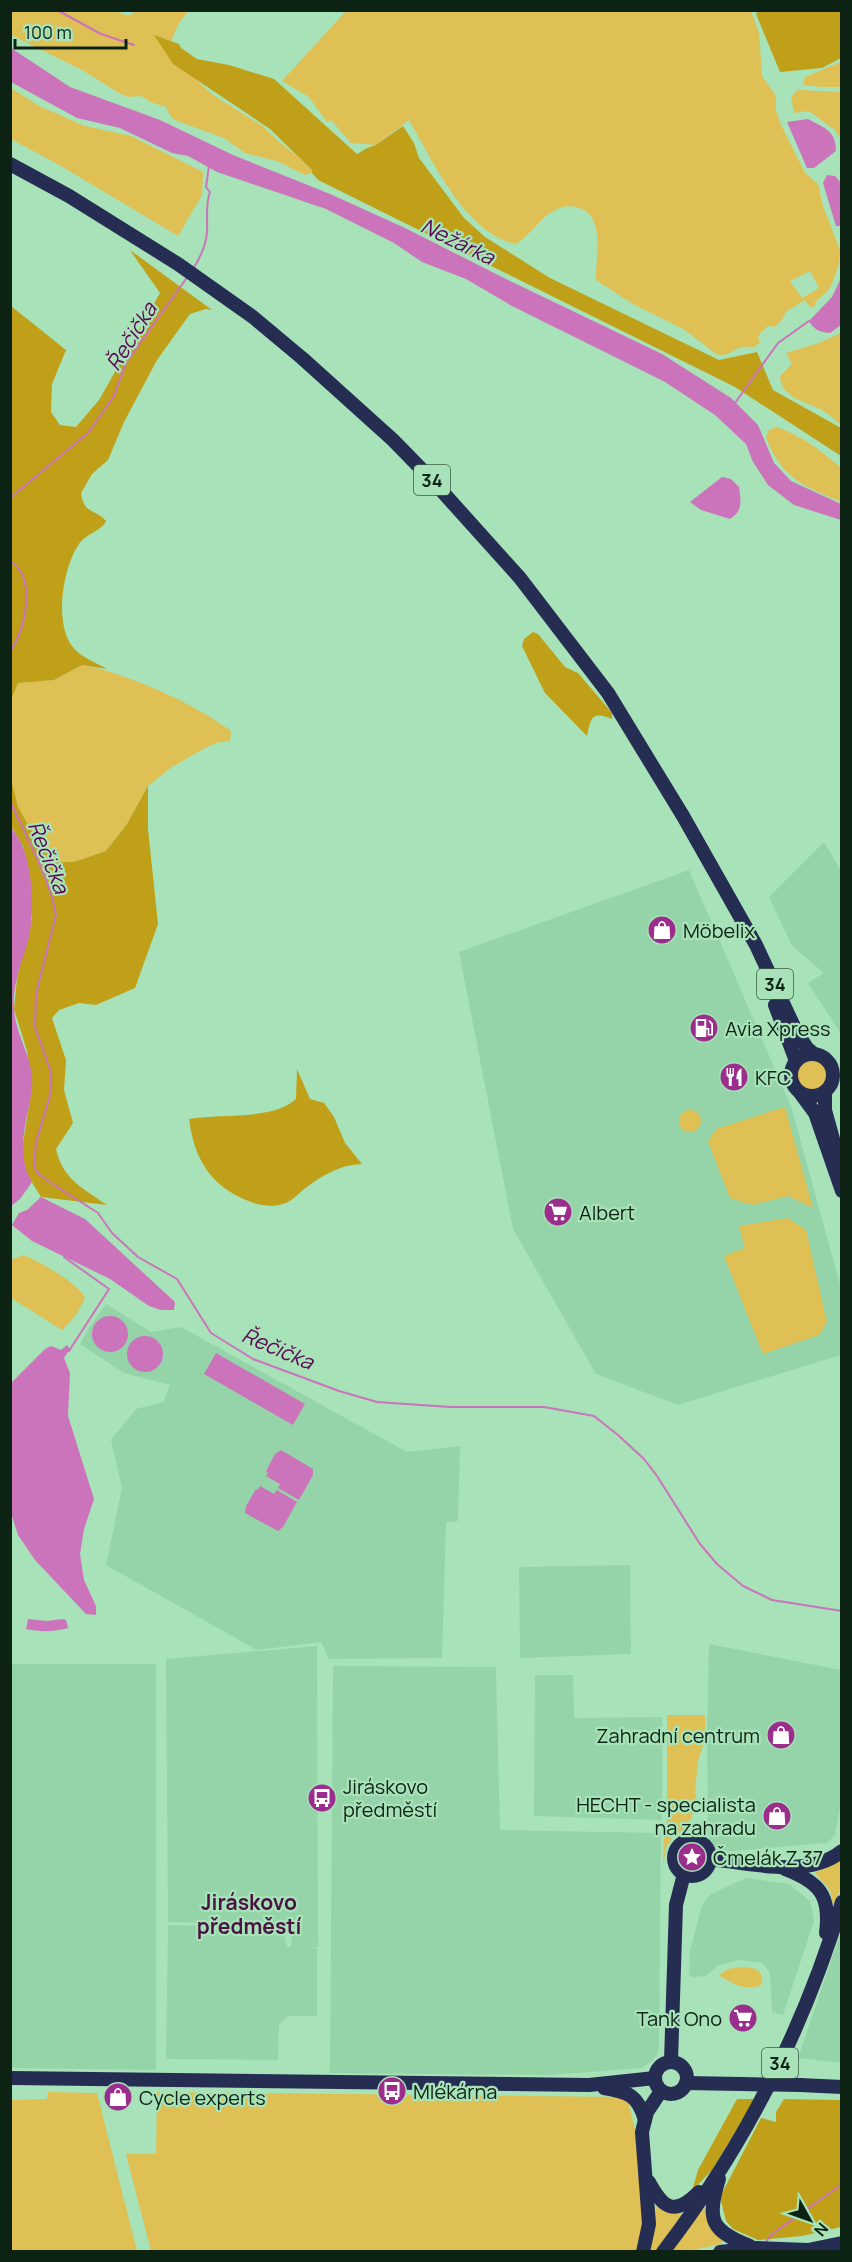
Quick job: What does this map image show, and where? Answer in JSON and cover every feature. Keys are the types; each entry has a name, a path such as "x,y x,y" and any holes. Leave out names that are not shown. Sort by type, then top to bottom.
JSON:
{"main road":[{"name":"34","path":"10,164 69,196 178,264 253,317 360,410 431,478 520,578 608,693 683,816 756,945 797,1033 814,1054"},
{"name":"34","path":"736,912 796,1061"},
{"path":"842,1176 825,1110 825,1092 833,1080 833,1069 826,1059 814,1054 805,1055 796,1061 791,1070 791,1079 795,1088 815,1113 842,1191"},
{"path":"801,1094 815,1096 825,1092"},
{"path":"690,1839 701,1842 709,1851 710,1859 708,1867 700,1875 689,1876 684,1875 675,1866 674,1855 676,1849 684,1841 690,1839"},
{"path":"710,1859 780,1867 808,1866 828,1860 842,1851"},
{"path":"780,1867 810,1881 823,1896 828,1919 823,1959"},
{"path":"671,2061 675,1913 684,1875"},
{"name":"34","path":"663,2252 724,2162 759,2104 791,2041 842,1902"},
{"path":"10,2078 658,2084 673,2094 681,2091 687,2084 687,2073 676,2062 666,2062 658,2068 658,2084 642,2132 649,2224 643,2252"},
{"path":"687,2084 838,2087"},
{"path":"589,2085 621,2091 634,2097 639,2103 645,2120"},
{"path":"724,2162 714,2194 712,2210 714,2221 727,2236 755,2248"},
{"path":"647,2178 660,2201 673,2207 685,2205 713,2178"},
{"path":"720,2252 755,2248 808,2250 842,2242"}],"shaded area":[{"path":"759,10 841,11 841,58 822,68 780,72 756,14"},
{"path":"10,11 116,11 128,16 137,11 188,11 179,23 171,41 155,36 173,64 193,77 213,95 264,127 307,165 312,173 305,175 277,161 245,153 224,138 177,121 171,117 166,107 150,102 141,96 128,97 119,93 82,70 11,35"},
{"path":"346,11 751,11 759,33 762,76 776,96 776,110 781,125 805,173 818,184 823,206 840,250 839,263 832,284 827,292 815,302 815,306 810,307 805,300 787,311 774,327 768,326 760,333 758,339 761,342 754,347 741,347 726,354 716,354 685,330 633,304 596,280 596,227 586,211 573,206 556,210 516,244 498,237 481,226 452,193 409,120 376,145 351,143 331,120 327,122 309,97 282,81","holes":["810,271 819,288 802,298 790,281"]},
{"path":"154,35 179,44 197,59 229,65 274,79 357,154 376,145 403,126 414,143 419,158 464,218 485,237 550,278 719,360 757,352 773,390 841,428 841,456 735,387 318,180 312,170 270,129 173,64"},
{"path":"11,48 70,87 160,120 233,155 330,194 405,228 662,354 731,398 758,425 774,463 791,481 841,504 841,520 794,505 768,485 753,462 746,444 715,415 665,382 512,306 466,279 422,262 394,243 326,209 217,172 188,156 172,153 120,128 77,118 11,82"},
{"path":"841,62 841,87 803,85 805,77"},
{"path":"11,88 39,106 85,126 131,136 203,172 202,195 178,236 11,139"},
{"path":"799,90 841,92 841,139 835,130 809,111 794,113 791,98"},
{"path":"808,119 832,134 836,151 814,168 807,168 787,122"},
{"path":"827,175 835,176 841,183 841,226 836,226 823,183"},
{"path":"841,240 841,325 830,333 826,333 815,328 809,321 832,297 840,280"},
{"path":"130,250 212,310 206,309 190,314 157,360 124,422 108,460 92,474 81,493 87,508 106,521 102,527 82,540 73,554 65,580 63,623 66,636 75,650 107,669 82,665 54,680 18,683 11,700 11,306 66,350 52,384 51,412 60,425 76,427 99,400 160,293"},
{"path":"841,333 841,425 822,410 789,394 781,383 780,376 792,364 786,353 819,343"},
{"path":"776,427 811,444 841,468 841,502 795,479 779,462 766,437 769,430"},
{"path":"722,477 731,479 739,487 739,509 730,519 701,510 690,502"},
{"path":"533,632 538,634 565,667 578,673 612,713 612,719 594,717 587,736 545,693 522,646 524,639"},
{"path":"82,665 139,682 180,700 231,731 230,741 216,743 205,748 172,767 148,786 127,824 106,851 74,862 60,862 54,860 35,837 18,807 11,775 10,700 18,683 54,680"},
{"path":"10,775 18,807 35,837 54,860 60,862 74,862 106,851 127,824 148,786 148,829 158,924 135,988 96,1005 79,1003 59,1010 52,1018 66,1060 64,1090 73,1123 56,1149 59,1160 75,1182 107,1205 41,1197 25,1171 22,1149 32,1087 27,1051 14,1009 17,978 32,919 30,880 23,846 11,826"},
{"path":"10,826 20,840 26,855 31,880 32,906 28,941 20,965 14,999 15,1018 31,1067 32,1077 23,1147 24,1159 32,1182 20,1199 11,1206"},
{"path":"824,842 841,871 841,1034 808,983 824,973 792,946 769,897"},
{"path":"689,870 791,1106 841,1288 841,1355 678,1405 596,1374 513,1229 459,952"},
{"path":"812,1059 823,1064 828,1075 823,1086 812,1091 801,1086 796,1075 801,1064"},
{"path":"297,1069 310,1099 324,1103 334,1117 345,1143 362,1164 346,1166 325,1175 281,1205 256,1204 233,1194 213,1178 195,1146 189,1119 260,1113 286,1106 296,1099"},
{"path":"785,1107 813,1208 788,1196 752,1205 730,1198 708,1141 716,1129"},
{"path":"690,1110 698,1113 701,1121 698,1129 690,1132 682,1129 679,1121 682,1113"},
{"path":"41,1197 85,1219 175,1302 174,1310 161,1310 149,1306 110,1279 32,1241 12,1225 19,1213 27,1210"},
{"path":"788,1218 806,1230 827,1322 819,1335 763,1354 724,1256 745,1248 739,1226"},
{"path":"23,1255 67,1279 85,1298 76,1315 62,1330 11,1298 11,1260"},
{"path":"106,1304 151,1332 181,1327 407,1452 460,1446 458,1521 446,1522 442,1658 329,1659 321,1642 257,1650 106,1565 122,1488 111,1440 136,1409 163,1402 170,1385 124,1373 80,1344"},
{"path":"110,1316 123,1321 128,1334 123,1347 110,1352 97,1347 92,1334 97,1321"},
{"path":"145,1336 158,1341 163,1354 158,1367 145,1372 132,1367 127,1354 132,1341"},
{"path":"67,1345 70,1349 64,1358 70,1373 68,1416 94,1499 84,1529 80,1554 84,1580 96,1606 96,1615 86,1614 35,1560 18,1535 11,1513 11,1383 45,1349 51,1346 61,1350"},
{"path":"216,1353 305,1404 293,1425 204,1374"},
{"path":"281,1450 313,1469 313,1475 299,1500 278,1488 280,1484 266,1476 268,1473 266,1471 275,1454"},
{"path":"260,1486 274,1494 277,1490 297,1502 283,1527 278,1531 245,1513 246,1506"},
{"path":"630,1565 631,1654 520,1658 519,1567"},
{"path":"28,1619 47,1621 62,1619 66,1620 68,1628 47,1631 26,1629"},
{"path":"709,1644 841,1670 841,1802 835,1835 827,1843 722,1852 710,1844 707,1733"},
{"path":"317,1646 318,1947 305,1947 317,1948 317,2016 288,2016 279,2025 278,2060 166,2059 168,1925 283,1927 287,1947 291,1947 292,1925 168,1922 166,1659"},
{"path":"11,1664 156,1664 156,2070 11,2068"},
{"path":"333,1666 496,1667 500,1830 661,1833 659,2045 658,2053 653,2060 642,2068 550,2075 330,2073"},
{"path":"535,1675 573,1675 574,1718 662,1717 662,1820 534,1816"},
{"path":"667,1715 705,1715 705,1739 698,1761 695,1793 697,1803 687,1828 673,1837 666,1847 663,1868 664,1835 667,1833"},
{"path":"841,1859 841,1885 835,1905 830,1890 815,1873"},
{"path":"746,1878 789,1884 810,1901 814,1921 783,2015 772,2012 770,1973 762,1963 739,1960 719,1965 705,1976 693,1977 689,1974 690,1951 702,1905 711,1894"},
{"path":"841,1932 841,2063 798,2058"},
{"path":"742,1967 759,1971 762,1977 761,1985 744,1987 719,1975 728,1969"},
{"path":"48,2092 97,2093 137,2251 11,2251 11,2100 47,2099"},
{"path":"157,2092 624,2097 629,2104 637,2139 643,2228 638,2252 151,2251 126,2154 156,2154"},
{"path":"737,2099 755,2099 712,2170 692,2191 698,2170"},
{"path":"784,2099 841,2100 841,2227 802,2236 758,2240 733,2229 726,2221 720,2197 761,2118 776,2122 776,2112"},
{"path":"657,2205 671,2212 683,2214 656,2251 648,2252"},
{"path":"703,2208 707,2211 723,2240 721,2244 671,2252"}],"waterway":[{"path":"57,10 101,34 134,45"},
{"name":"Řečička","path":"193,269 206,237 210,192 206,187 209,166"},
{"name":"Řečička","path":"10,498 88,433 114,396 126,363 188,276"},
{"path":"735,403 778,343 809,321"},
{"name":"Řečička","path":"10,561 24,579 26,591 21,630 10,651"},
{"name":"Řečička","path":"10,801 43,873 56,915 36,994 35,1027 51,1072 51,1092 36,1142 34,1165 36,1171 98,1213 112,1233 138,1257 177,1279 211,1333 253,1359 339,1391 377,1402 450,1407 544,1407 594,1416 644,1459 700,1544 717,1564 743,1586 772,1600 842,1611"},
{"path":"64,1257 109,1289 69,1351"},
{"name":"Řečička","path":"766,2242 771,2235 842,2184"}],"place":[{"name":"Möbelix","path":"662,930"},
{"name":"Avia Xpress","path":"704,1028"},
{"name":"KFC","path":"734,1077"},
{"name":"Albert","path":"558,1212"},
{"name":"Zahradní centrum","path":"781,1735"},
{"name":"Jiráskovo předměstí","path":"322,1798"},
{"name":"HECHT - specialista na zahradu","path":"777,1816"},
{"name":"Čmelák Z 37","path":"692,1857"},
{"name":"Tank Ono","path":"743,2018"},
{"name":"Mlékárna","path":"392,2091"},
{"name":"Cycle experts","path":"118,2097"}],"district":[{"name":"Jiráskovo předměstí","path":"249,1914"}],"water label":[{"name":"Nežárka","path":"458,241"}]}
